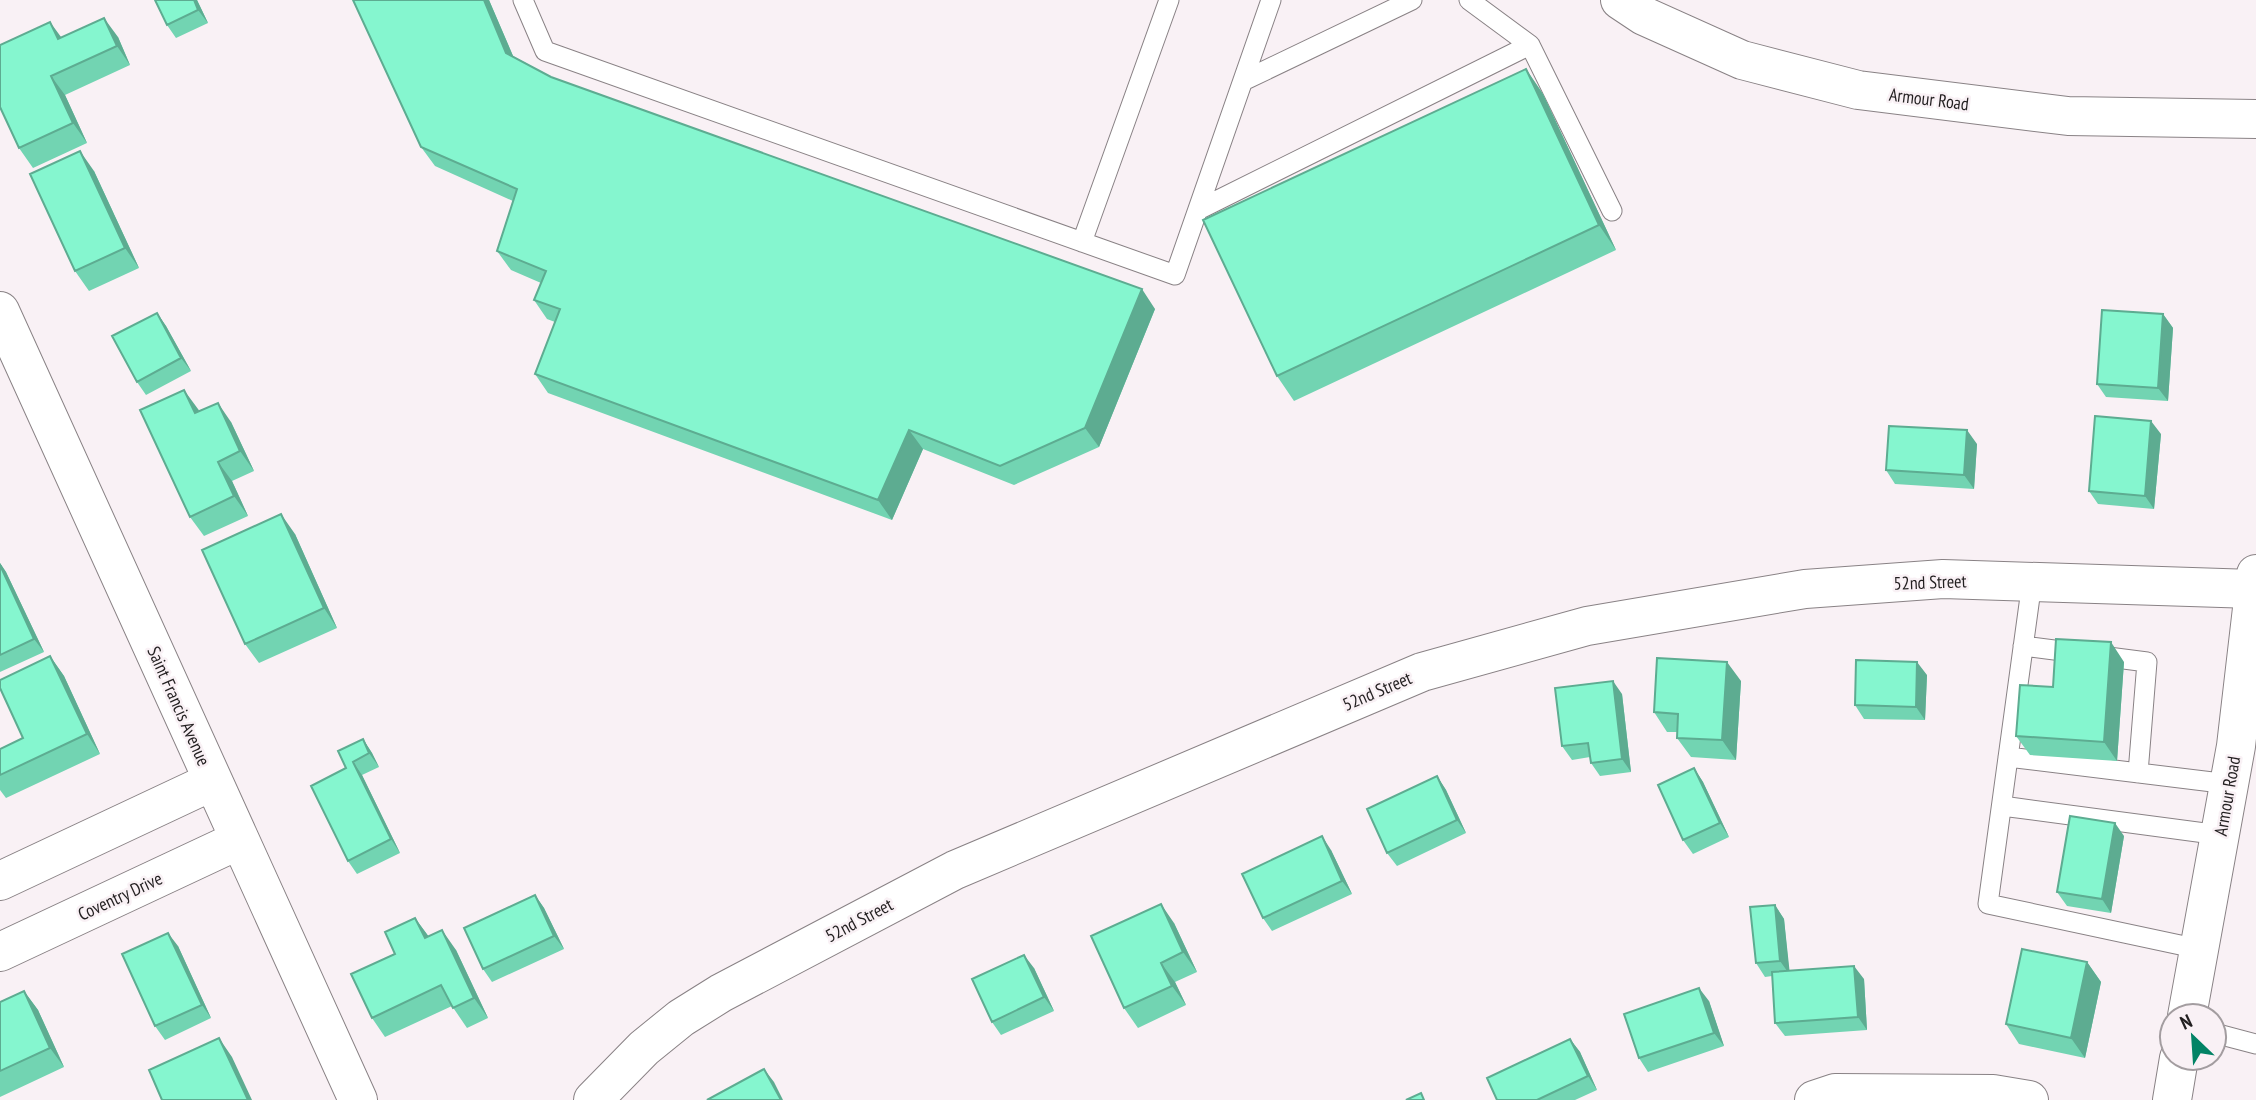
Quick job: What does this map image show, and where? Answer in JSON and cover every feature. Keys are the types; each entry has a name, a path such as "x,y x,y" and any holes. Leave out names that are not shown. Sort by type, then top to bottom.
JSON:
{"street":[{"name":"Armour Road","path":"1620,0 1644,16 1742,60 1858,90 2068,116 2256,119"},
{"name":"Saint Francis Avenue","path":"2,323 358,1100"},
{"name":"52nd Street","path":"593,1100 645,1048 681,1018 720,993 942,877 1422,672 1587,626 1805,589 1943,579 2032,582 2255,582"},
{"name":"Armour Road","path":"2190,1002 2229,784 2255,582"},
{"path":"0,881 213,781"},
{"name":"Coventry Drive","path":"0,952 239,840"},
{"path":"2172,1100 2177,1072"},
{"path":"1814,1100 1835,1093 1993,1094 2029,1100"}],"lane":[{"path":"523,0 545,51 1175,275 1272,0"},
{"path":"1082,242 1169,0"},
{"path":"1243,81 1412,0"},
{"path":"1469,0 1530,45 1612,211"},
{"path":"1198,209 1530,45"},
{"path":"2032,582 1988,904 2199,949"},
{"path":"2024,646 2147,662 2138,773"},
{"path":"2008,757 2229,784"},
{"path":"2002,806 2220,835"},
{"path":"2228,1037 2256,1044"}],"building":[{"path":"155,0 194,0 198,10 167,25"},
{"path":"353,0 484,0 506,53 551,77 1142,289 1085,428 1000,466 909,430 878,500 535,374 560,309 534,300 546,271 497,251 517,189 421,147"},
{"path":"104,18 117,46 51,76 73,123 19,148 0,107 0,45 50,22 58,39"},
{"path":"1526,69 1599,225 1277,376 1203,220"},
{"path":"80,151 125,248 75,271 30,174"},
{"path":"2102,310 2163,314 2158,388 2097,384"},
{"path":"157,313 181,358 137,382 112,336"},
{"path":"184,390 195,413 218,403 240,451 218,462 234,496 190,517 140,410"},
{"path":"2095,416 2151,421 2145,496 2089,491"},
{"path":"1889,426 1967,430 1964,475 1886,470"},
{"path":"281,514 324,608 245,644 202,550"},
{"path":"0,565 34,639 0,655"},
{"path":"2056,639 2111,642 2104,742 2016,736 2020,685 2053,687"},
{"path":"50,656 87,734 0,775 0,749 23,738 0,688 0,680"},
{"path":"1657,658 1727,662 1722,740 1677,738 1678,714 1654,712"},
{"path":"1856,660 1917,662 1916,707 1855,705"},
{"path":"1613,681 1622,759 1591,763 1588,743 1562,746 1555,688"},
{"path":"363,739 369,753 353,762 391,839 348,861 311,786 346,768 338,751"},
{"path":"1694,768 1720,823 1683,840 1658,785"},
{"path":"1437,776 1457,820 1387,853 1367,809"},
{"path":"2070,816 2115,823 2102,899 2057,892"},
{"path":"1322,836 1342,881 1263,918 1242,874"},
{"path":"535,895 554,936 483,969 464,928"},
{"path":"1161,904 1183,952 1161,963 1172,986 1124,1008 1091,936"},
{"path":"1775,905 1780,961 1756,963 1750,907"},
{"path":"415,918 425,938 442,930 474,998 453,1008 441,985 372,1018 351,974 395,954 385,932"},
{"path":"168,933 202,1005 155,1026 122,954"},
{"path":"2022,949 2087,962 2071,1038 2006,1024"},
{"path":"1024,955 1044,997 992,1022 972,979"},
{"path":"1854,966 1858,1017 1775,1023 1772,972"},
{"path":"1699,988 1714,1033 1639,1058 1624,1014"},
{"path":"24,991 50,1048 0,1071 0,1002"},
{"path":"219,1038 248,1100 162,1100 149,1070"},
{"path":"1570,1039 1588,1076 1537,1100 1497,1100 1487,1078"},
{"path":"764,1069 781,1100 707,1100"},
{"path":"1421,1093 1424,1100 1406,1100"}]}
